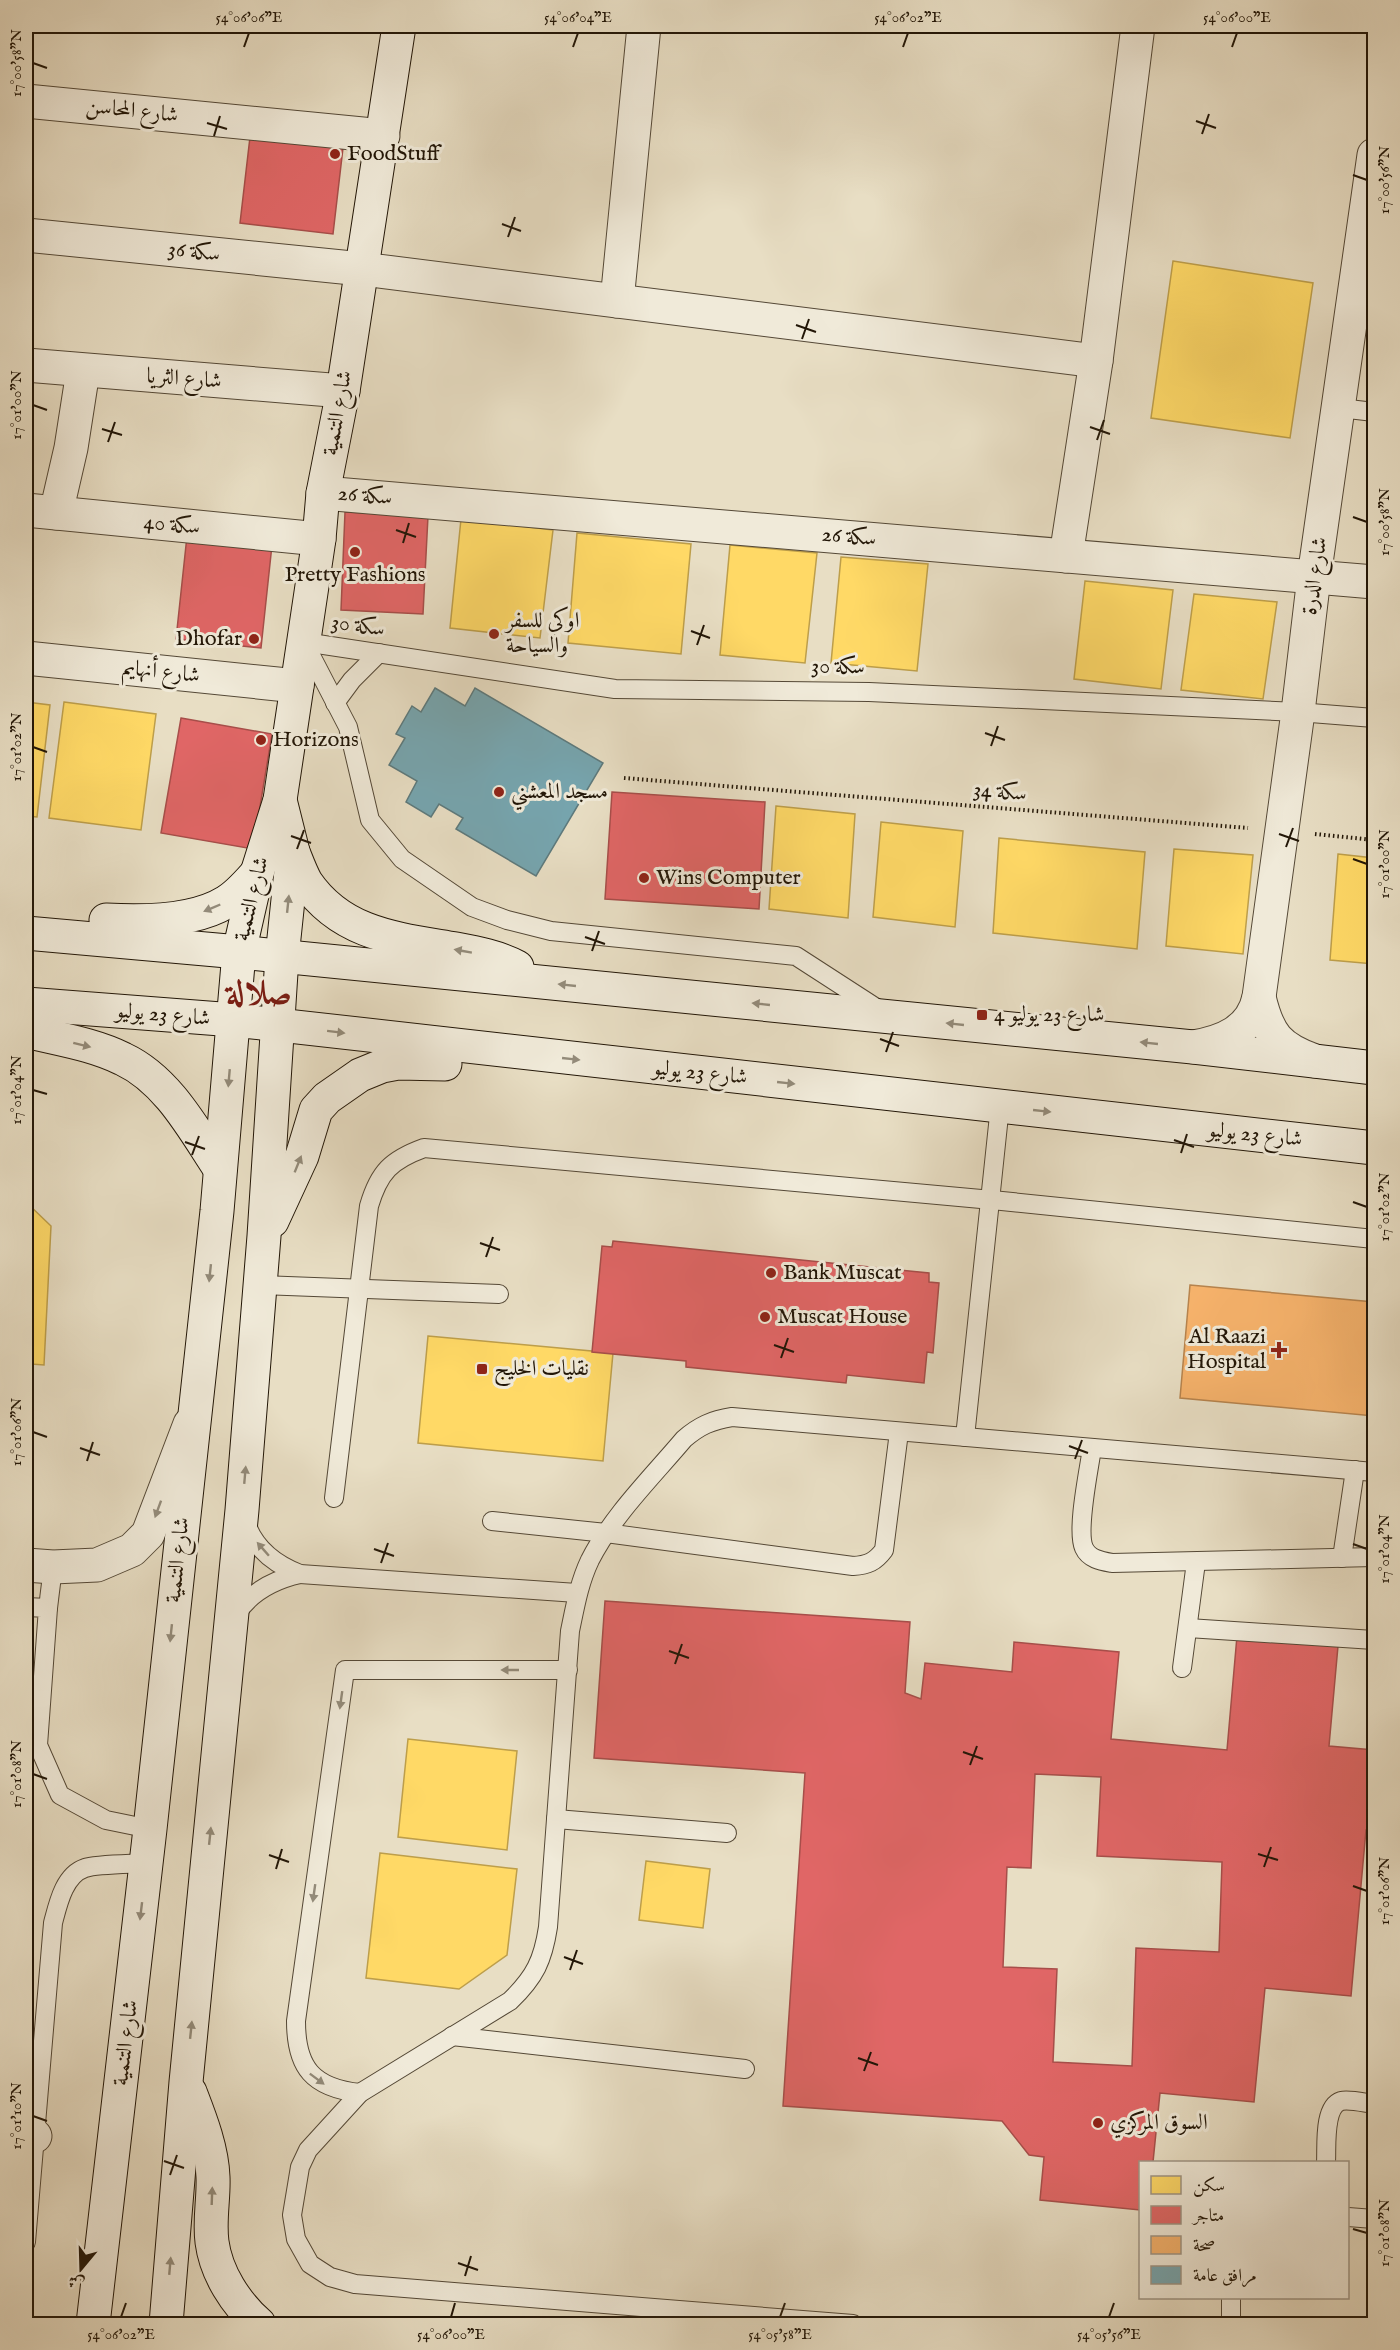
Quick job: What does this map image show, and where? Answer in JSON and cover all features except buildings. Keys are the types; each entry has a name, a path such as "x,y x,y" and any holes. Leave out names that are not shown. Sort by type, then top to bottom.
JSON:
{"street":[{"name":"شارع التنمية","path":"93,2325 150,1829 220,1169 239,952 257,873 280,800 319,539 323,493 343,391 399,26"},
{"path":"617,301 644,26"},
{"path":"1066,556 1095,361 1138,26"},
{"name":"شارع المحاسن","path":"26,101 382,135"},
{"name":"شارع الدرة","path":"1193,1047 1226,1038 1241,1029 1252,1018 1259,998 1314,577 1340,408 1366,282 1374,161"},
{"name":"سكة 36","path":"26,236 362,270 1095,361"},
{"name":"شارع الثريا","path":"26,365 343,391"},
{"path":"41,512 71,448 83,371"},
{"name":"سكة 26","path":"323,493 1374,582"},
{"name":"سكة 40","path":"41,512 319,539"},
{"name":"شارع أنهايم","path":"26,658 297,686"},
{"name":"شارع التنمية","path":"166,2325 186,2082 242,1510 261,1284 282,957 293,852 280,800"},
{"path":"293,852 305,879 318,898 351,923 372,933 482,954 506,961 522,970 534,982"},
{"path":"26,916 137,922 202,913 226,902 257,873"},
{"path":"26,933 1193,1047 1374,1068"},
{"name":"شارع الدرة","path":"1259,998 1274,1038 1294,1054 1315,1061"},
{"name":"شارع 23 يوليو","path":"26,1004 234,1020 535,1056 1374,1148"},
{"path":"26,1031 103,1050 126,1060 146,1074 165,1090 220,1169"},
{"path":"264,1236 291,1182 316,1110 345,1084 382,1066 398,1063 509,1065 535,1056"},
{"path":"39,1566 97,1565 132,1550 148,1534 175,1459 194,1415"},
{"path":"186,2082 199,2114 213,2176 212,2243 230,2291 246,2313 259,2325"}],"lane":[{"path":"1340,408 1374,412"},
{"path":"304,642 348,728 370,820 402,860 472,908 551,931 796,956 891,1017"},
{"name":"سكة 30","path":"304,642 615,689 868,692 1298,712 1374,718"},
{"path":"335,703 352,680 379,653"},
{"path":"965,1437 992,1200 1000,1106"},
{"path":"334,1498 369,1206 375,1185 387,1168 404,1155 424,1148 992,1200 1374,1239"},
{"path":"261,1284 499,1294"},
{"path":"853,2325 355,2284 330,2277 310,2264 296,2239 292,2215 300,2167 308,2150 360,2093 510,2001 525,1986 537,1968 548,1927 570,1631 577,1593 589,1562 606,1533 684,1439 698,1427 714,1420 732,1417 1374,1472"},
{"path":"492,1521 865,1565 876,1560 884,1550 899,1432"},
{"path":"1092,1448 1081,1534 1085,1550 1096,1561 1112,1563 1196,1562 1374,1557"},
{"path":"1342,1558 1355,1470"},
{"path":"242,1510 246,1524 262,1550 286,1569 300,1574 577,1593"},
{"path":"1182,1668 1196,1562"},
{"path":"39,1566 48,1608 38,1744 60,1795 106,1820 150,1829"},
{"path":"231,1623 252,1595 283,1578 300,1574"},
{"path":"26,1607 48,1608"},
{"path":"1188,1628 1374,1640"},
{"path":"360,2093 339,2091 310,2075 296,2043 296,2021 345,1670 568,1670"},
{"path":"556,1819 727,1833"},
{"path":"26,2242 30,2135 53,1923 60,1898 69,1880 84,1868 146,1863"},
{"path":"452,2036 745,2068"},
{"path":"1326,2161 1328,2117 1333,2106 1342,2101 1374,2103"},
{"path":"1349,2217 1374,2219"},
{"path":"1231,2299 1231,2325"}],"path":[{"name":"سكة 34","path":"624,778 1374,840"}],"place":[{"name":"FoodStuff","path":"335,154"},
{"name":"Pretty Fashions","path":"355,552"},
{"name":"اوكي للسفر والسياحة","path":"494,634"},
{"name":"Dhofar","path":"254,639"},
{"name":"Horizons","path":"261,740"},
{"name":"مسجد المعشني","path":"499,792"},
{"name":"Wins Computer","path":"644,878"},
{"name":"شارع 23 يوليو 4","path":"982,1015"},
{"name":"Bank Muscat","path":"771,1273"},
{"name":"Muscat House","path":"765,1317"},
{"name":"Al Raazi Hospital","path":"1279,1350"},
{"name":"نقليات الخليج","path":"482,1369"},
{"name":"السوق المركزي","path":"1098,2123"}],"district":[{"name":"صلالة","path":"259,993"}]}
